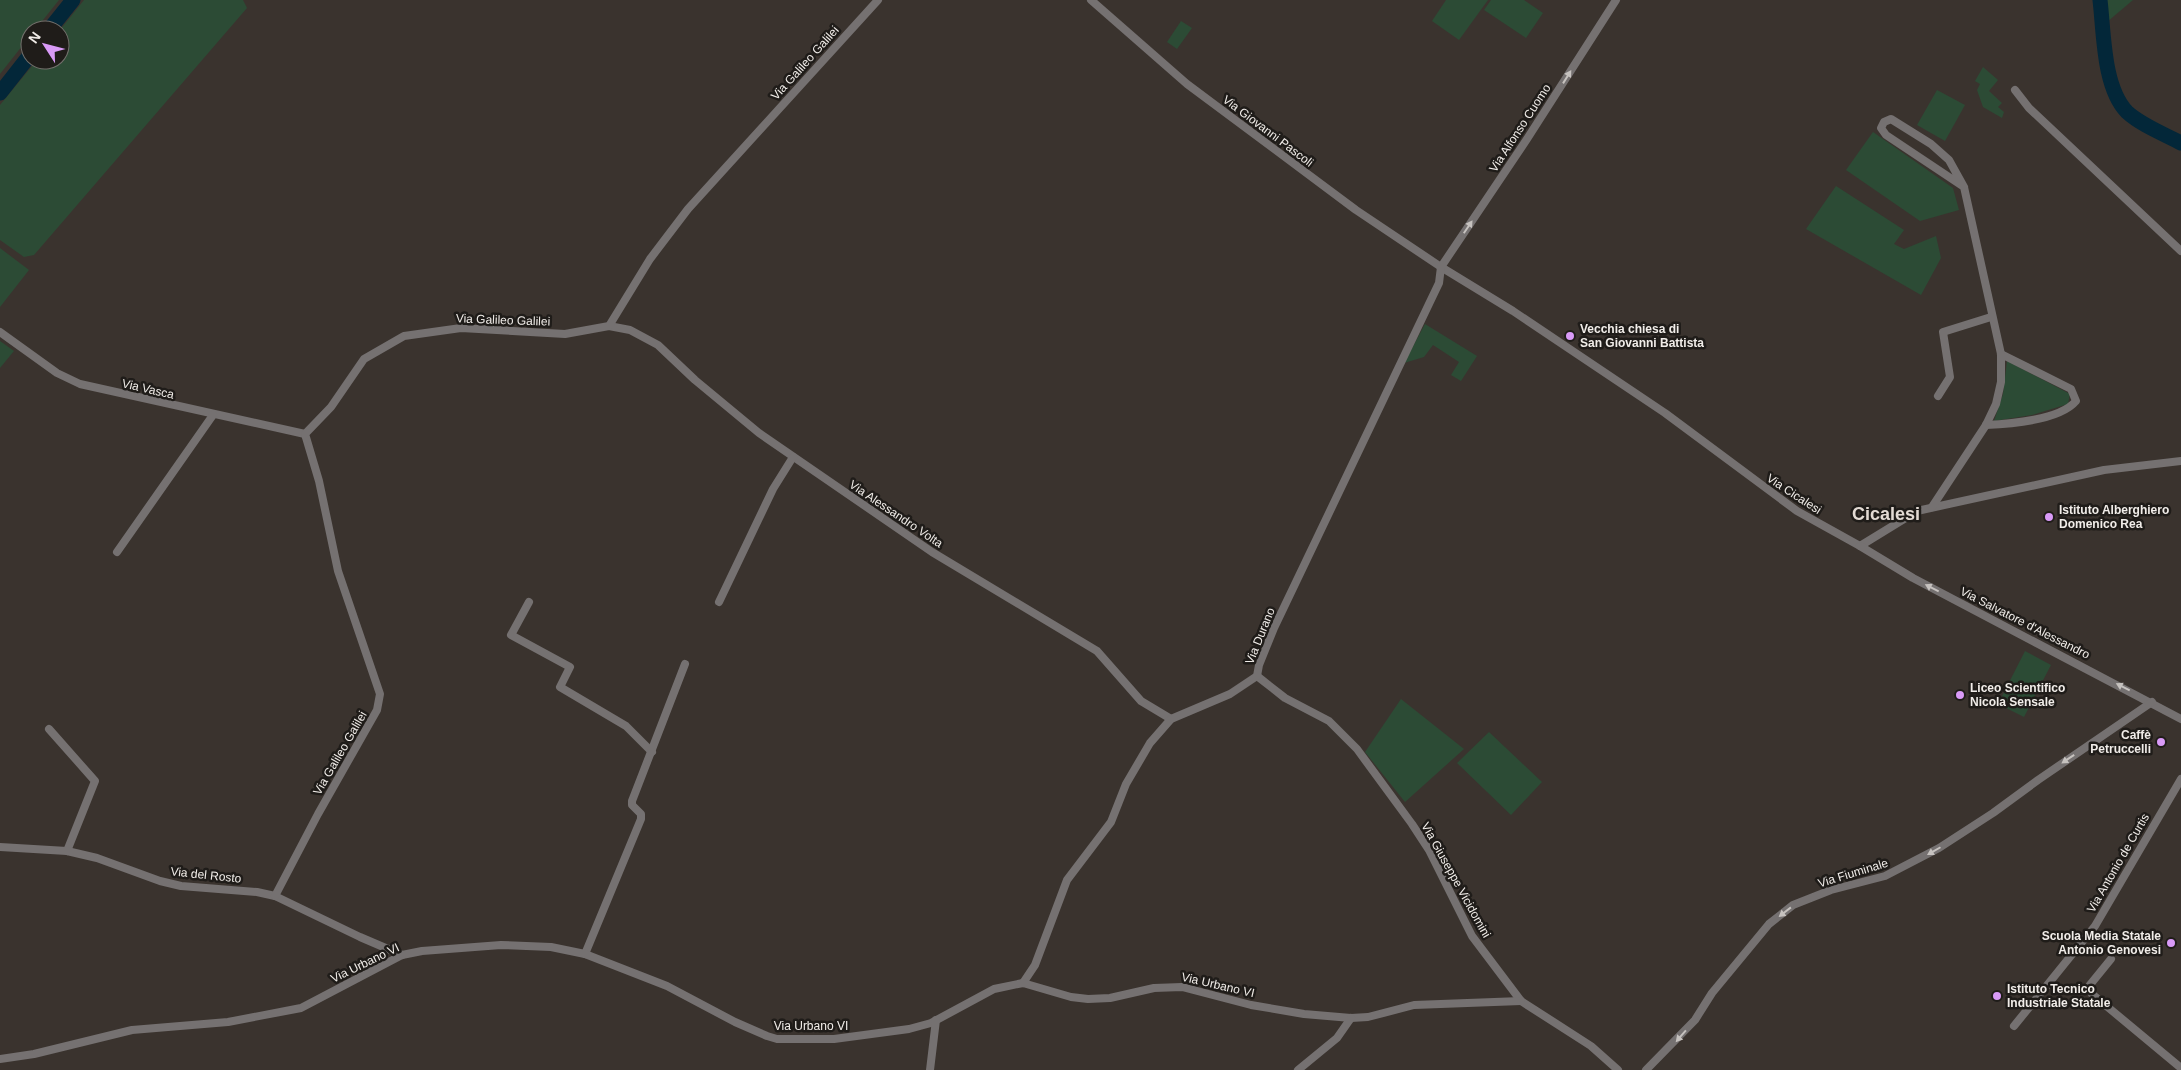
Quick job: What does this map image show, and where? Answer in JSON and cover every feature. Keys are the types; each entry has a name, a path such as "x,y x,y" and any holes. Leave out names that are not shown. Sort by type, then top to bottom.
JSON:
{"street":[{"name":"Via Galileo Galilei","path":"276,896 318,814 377,710 380,694 338,571 319,481 305,434 331,408 364,359 404,336 461,328 565,334 609,326 650,259 688,209 878,0"},
{"name":"Via Giovanni Pascoli","path":"1091,0 1187,84 1290,163 1441,267"},
{"name":"Via Alfonso Cuomo","path":"1441,267 1527,139 1616,0"},
{"path":"2015,90 2029,108 2181,251"},
{"path":"1932,508 1986,425 1996,404 2001,382 2001,354 1977,236 1964,187 1949,160 1931,144 1891,119 1884,122 1881,128 1886,135 1964,187"},
{"name":"Via Cicalesi","path":"1441,267 1508,308 1665,413 1797,512 1860,546"},
{"name":"Via Durano","path":"1023,983 1035,966 1066,880 1111,822 1126,784 1140,757 1171,719 1230,694 1256,676 1274,628 1439,283 1441,267"},
{"path":"1938,396 1950,376 1943,332 1992,317"},
{"name":"Via Alessandro Volta","path":"609,326 630,330 658,345 695,380 759,433 793,457 932,552 1097,651 1141,701 1171,719"},
{"name":"Via Vasca","path":"0,332 56,373 80,384 305,434"},
{"path":"1986,425 2022,421 2056,413 2070,407 2076,401 2071,389 2001,354"},
{"path":"117,552 213,415"},
{"path":"719,602 773,489 793,457"},
{"path":"1860,546 1904,518 1932,508 2104,470 2181,461"},
{"name":"Via Salvatore d'Alessandro","path":"1860,546 1914,578 2181,719"},
{"path":"529,602 512,635 570,668 560,687 626,726 652,752"},
{"path":"585,954 641,819 641,814 632,805 632,800 685,664"},
{"name":"Via Giuseppe Vicidomini","path":"1256,676 1285,698 1329,722 1357,749 1429,850 1472,936 1521,1001"},
{"name":"Via Fiuminale","path":"1646,1070 1695,1020 1712,993 1769,924 1793,905 1831,890 1885,876 1940,848 2152,702"},
{"path":"49,729 95,781 67,851"},
{"name":"Via Antonio de Curtis","path":"2014,1026 2095,926 2181,779"},
{"name":"Via del Rosto","path":"0,846 67,851 97,858 160,881 180,886 257,892 276,896 360,938 402,955"},
{"name":"Via Urbano VI","path":"0,1059 34,1054 132,1030 228,1022 301,1008 402,955 422,951 520,944 551,946 585,954 667,986 735,1022 777,1039 834,1039 909,1029 936,1020 994,990 1023,983 1071,998 1088,999 1110,998 1154,988 1182,987 1251,1005 1304,1014 1351,1018 1368,1017 1414,1005 1521,1001"},
{"path":"2111,959 2089,986 2092,994 2180,1069"},
{"path":"1521,1001 1591,1046 1618,1070"},
{"path":"1298,1070 1337,1038 1351,1018"},
{"path":"930,1070 936,1020"}],"green space":[{"path":"0,0 59,0 43,20 20,20 20,49 0,74"},
{"path":"84,0 243,0 247,8 34,255 24,257 0,240 0,105 29,70 70,70 70,20 68,20"},
{"path":"1446,0 1488,0 1459,40 1432,21"},
{"path":"1491,0 1524,0 1543,13 1526,38 1484,10"},
{"path":"2103,0 2133,0 2107,22"},
{"path":"1181,21 1192,28 1177,49 1167,42"},
{"path":"1983,67 1998,80 1989,91 2002,103 1998,107 2004,112 2002,118 1983,107 1977,90 1980,84 1975,81"},
{"path":"1937,90 1965,105 1945,141 1917,125"},
{"path":"1873,132 1953,188 1959,210 1920,221 1846,170"},
{"path":"1836,186 1904,230 1894,244 1904,249 1936,236 1941,258 1921,295 1806,229"},
{"path":"0,248 29,270 0,307"},
{"path":"1425,324 1477,356 1461,381 1451,375 1459,362 1433,345 1424,357 1404,363"},
{"path":"0,341 14,351 0,368"},
{"path":"2007,361 2070,394 2068,404 2032,415 1994,421 2003,394"},
{"path":"2025,651 2051,665 2024,717 1998,704"},
{"path":"1401,699 1464,749 1405,802 1365,752"},
{"path":"1489,732 1542,782 1511,815 1457,763"}],"waterway":[{"path":"57,20 73,0"},
{"path":"2100,0 2106,59 2113,89 2119,101 2127,112 2139,121 2181,143"},
{"path":"0,93 20,68"}],"place":[{"name":"Vecchia chiesa di San Giovanni Battista","path":"1570,336"},
{"name":"Istituto Alberghiero Domenico Rea","path":"2049,517"},
{"name":"Liceo Scientifico Nicola Sensale","path":"1960,695"},
{"name":"Caffè Petruccelli","path":"2161,742"},
{"name":"Scuola Media Statale Antonio Genovesi","path":"2171,943"},
{"name":"Istituto Tecnico Industriale Statale","path":"1997,996"}],"district":[{"name":"Cicalesi","path":"1886,514"}]}
